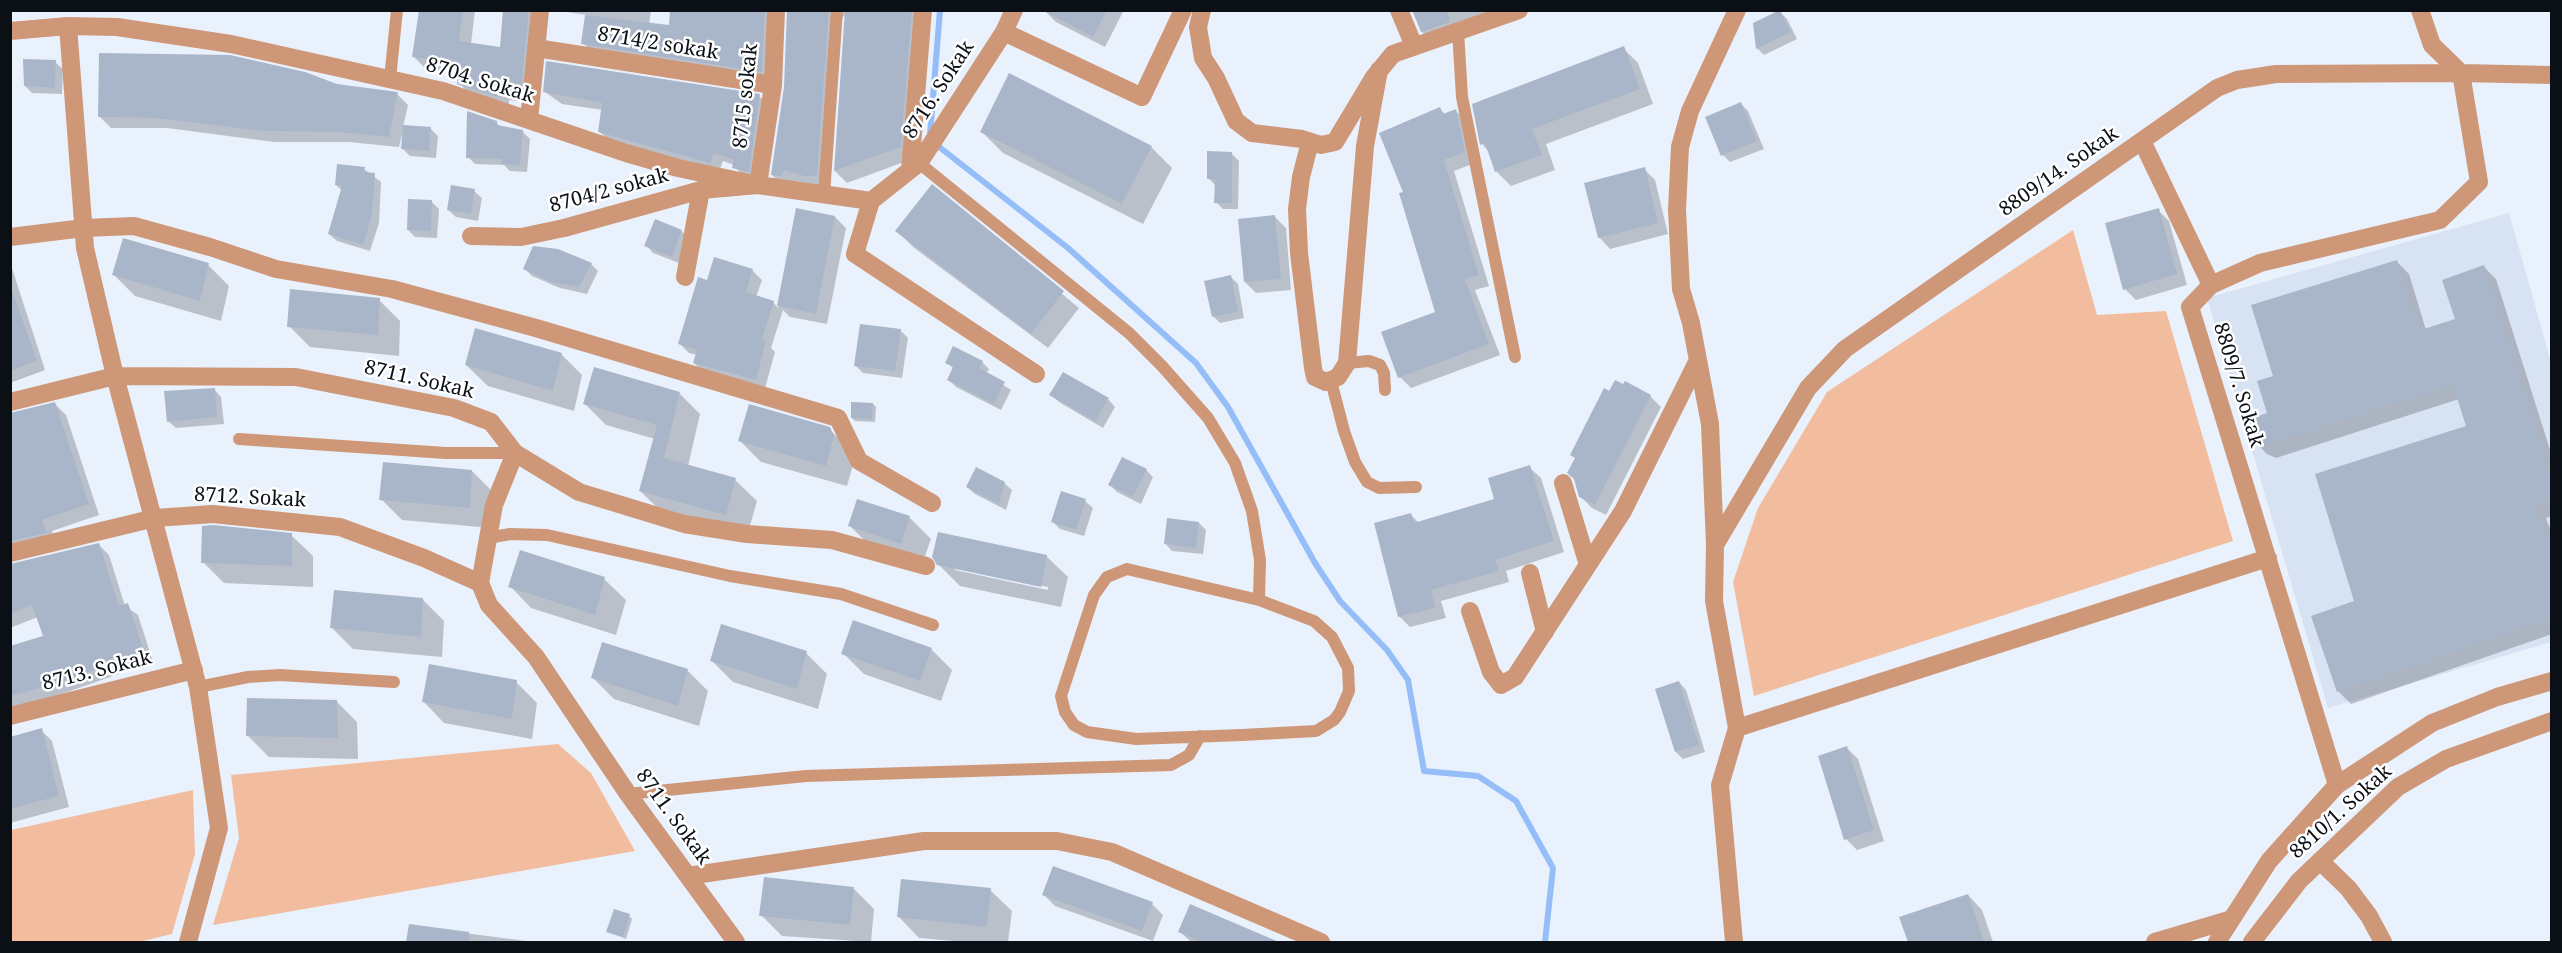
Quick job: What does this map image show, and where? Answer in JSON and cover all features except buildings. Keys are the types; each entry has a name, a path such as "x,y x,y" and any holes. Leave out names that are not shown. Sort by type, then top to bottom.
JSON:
{"street":[{"path":"529,120 540,10"},
{"name":"8715 sokak","path":"759,185 773,86 776,10"},
{"path":"923,10 915,166 871,201 855,254 1036,374"},
{"name":"8716. Sokak","path":"915,166 1004,32 1014,10"},
{"path":"1004,32 1142,97 1183,10"},
{"path":"1202,10 1198,27 1203,58 1221,88 1236,122 1252,133 1280,135 1321,145 1335,142 1379,70 1393,54 1519,10"},
{"path":"1398,10 1414,46"},
{"path":"1734,942 1720,785 1737,728 1714,601 1715,545 1710,424 1681,289 1677,210 1680,147 1690,111 1737,10"},
{"path":"2420,10 2432,45 2461,72"},
{"name":"8704. Sokak","path":"10,31 68,26 117,27 231,44 443,91 626,153 759,185 871,201"},
{"path":"68,26 85,248 115,376 155,518 196,679 219,828 188,942"},
{"name":"8714/2 sokak","path":"536,48 773,86"},
{"path":"1310,141 1301,177 1297,209 1299,253 1313,368 1318,380 1331,381 1338,377 1347,363 1365,146 1379,70"},
{"name":"8809/14. Sokak","path":"1715,545 1808,388 1845,349 2217,88 2237,80 2276,74 2461,72 2552,75"},
{"name":"8809/7. Sokak","path":"2337,785 2190,307 2211,285 2260,263 2440,220 2479,182 2461,72"},
{"path":"2142,141 2211,285"},
{"name":"8704/2 sokak","path":"471,236 521,237 564,228 700,190 759,185"},
{"path":"685,277 700,190"},
{"path":"10,237 84,228 134,226 210,247 276,269 392,289 536,328 838,418 859,461 932,502"},
{"path":"1470,611 1491,672 1501,685 1515,677 1623,511 1698,360"},
{"name":"8711. Sokak","path":"10,402 115,376 296,377 454,408 491,422 515,453"},
{"path":"480,583 494,505 515,453 579,492 684,524 747,534 832,540 926,566"},
{"path":"1563,483 1588,565"},
{"name":"8712. Sokak","path":"10,553 155,518 213,514 340,526 424,558 480,583"},
{"path":"1737,728 2268,558"},
{"path":"1530,573 1545,632"},
{"name":"8711. Sokak","path":"480,583 489,605 536,657 628,794 736,942"},
{"name":"8713. Sokak","path":"10,716 196,679"},
{"name":"8810/1. Sokak","path":"2217,942 2269,861 2337,785 2432,723 2497,697 2552,681"},
{"name":"8810/1. Sokak","path":"2252,942 2299,881 2398,787 2446,759 2552,721"},
{"path":"688,876 924,841 1057,841 1112,852 1321,942"},
{"path":"2320,861 2348,888 2369,916 2382,942"},
{"path":"2155,942 2229,921"}],"lane":[{"path":"390,79 398,10"},
{"path":"824,194 837,10"},
{"path":"1458,31 1462,97 1515,357"},
{"path":"915,166 1129,333 1208,418 1235,463 1252,511 1260,560 1259,600"},
{"path":"1347,363 1368,361 1380,365 1384,373 1385,390"},
{"path":"1331,381 1344,431 1356,462 1367,482 1379,488 1416,486"},
{"path":"239,439 446,453 515,453"},
{"path":"488,538 510,534 547,535 730,576 841,594 933,625"},
{"path":"1127,569 1259,600 1303,615 1332,637 1348,668 1349,691 1346,703 1334,720 1316,731 1121,738 1087,732 1069,719 1061,696 1094,595 1107,577 1127,569"},
{"path":"196,679 231,680 280,675 394,682"},
{"path":"628,794 806,776 1171,765 1189,755 1200,736"}],"shaded area":[{"path":"2509,213 2551,362 2551,642 2328,708 2207,298"},
{"path":"2073,230 2097,315 2166,311 2233,541 1754,696 1733,582 1758,508 1827,392"},
{"path":"558,744 591,773 635,851 213,925 239,838 231,775"},
{"path":"193,790 195,854 172,934 139,942 11,942 11,830"}],"waterway":[{"path":"930,135 940,10"},
{"path":"938,146 1068,248 1196,363 1228,407 1315,563 1340,601 1387,650 1408,680 1424,771 1478,776 1516,801 1553,868 1545,942"}]}
